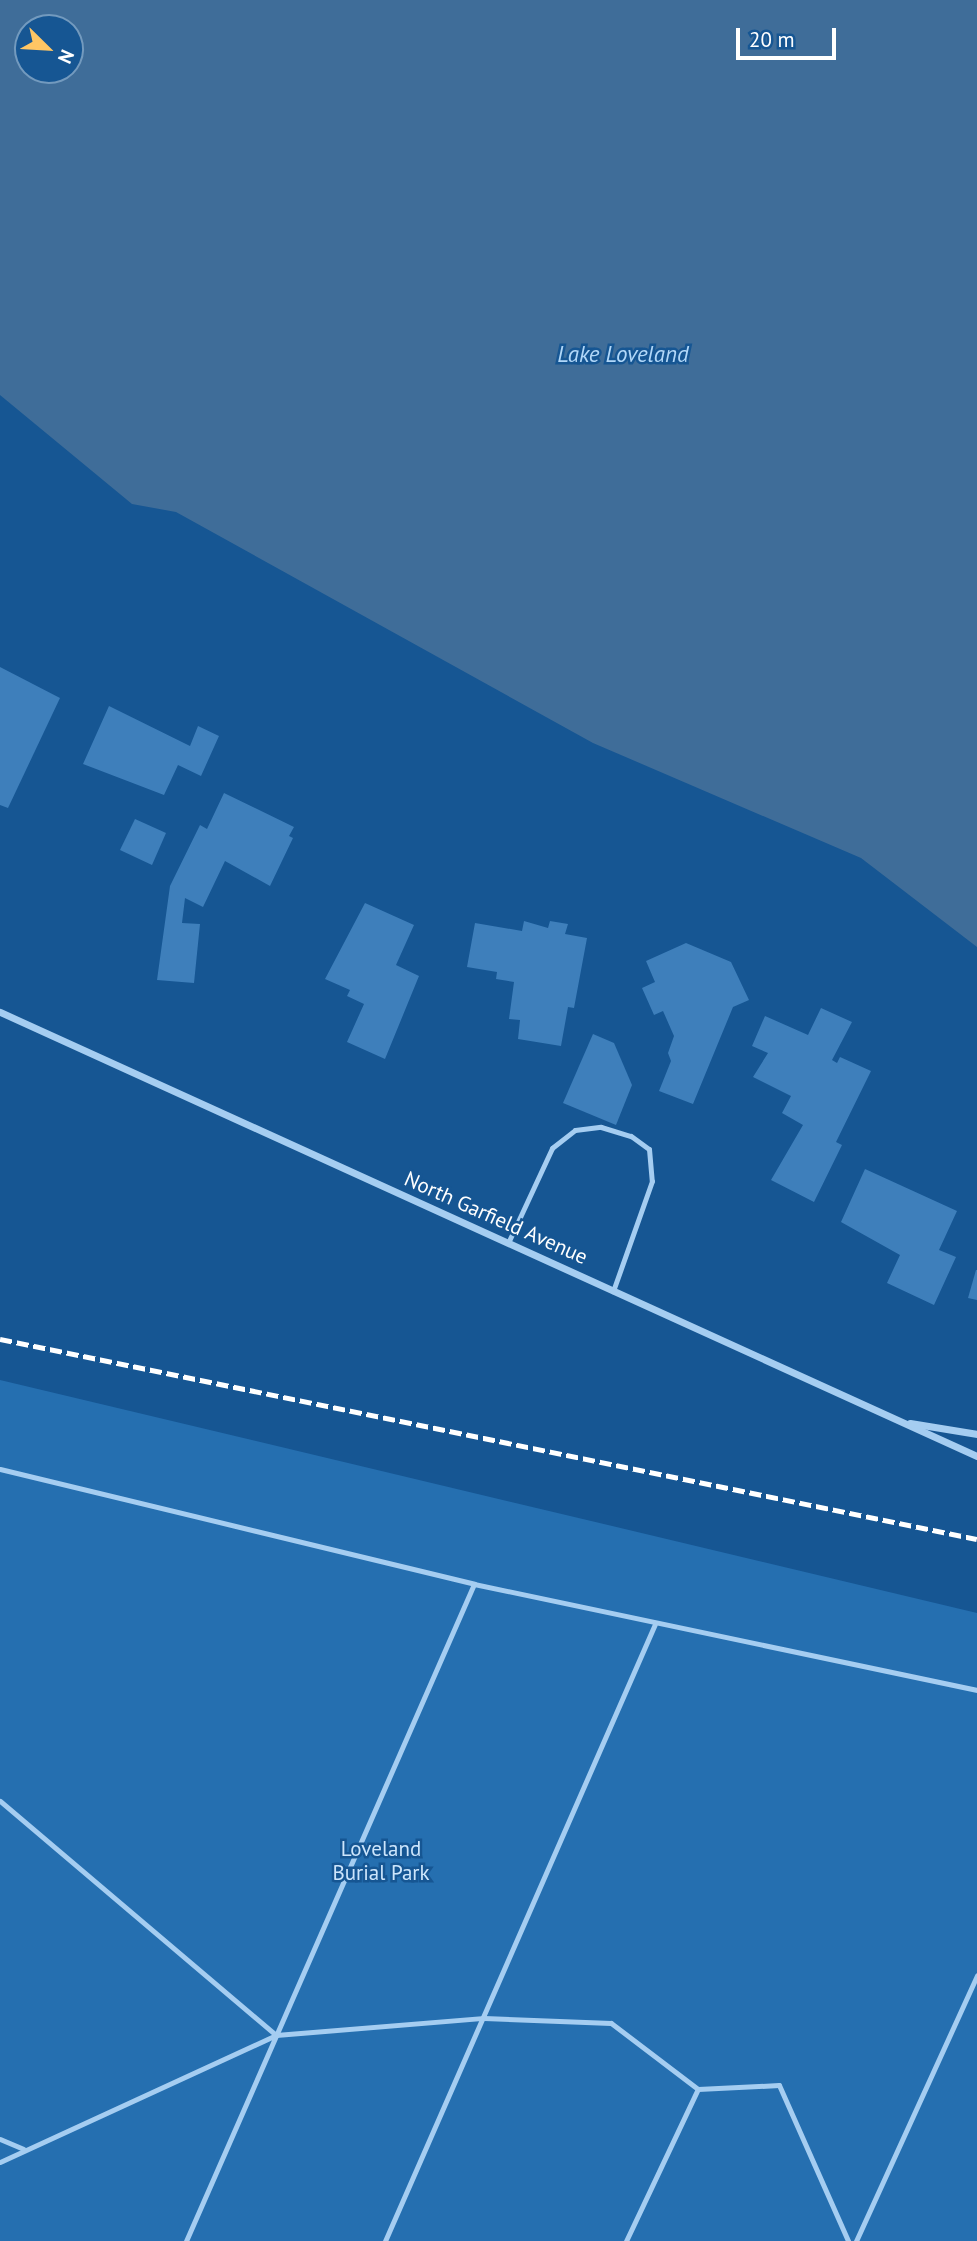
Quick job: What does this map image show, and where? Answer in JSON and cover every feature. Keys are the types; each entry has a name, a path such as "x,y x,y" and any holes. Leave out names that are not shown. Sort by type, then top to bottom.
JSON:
{"street":[{"name":"North Garfield Avenue","path":"0,1012 977,1456"},
{"path":"902,1422 977,1434"}],"lane":[{"path":"508,1243 552,1148 575,1130 601,1127 631,1136 649,1149 652,1181 614,1291"},
{"path":"0,1469 474,1584 977,1690"},
{"path":"186,2241 474,1584"},
{"path":"385,2241 655,1624"},
{"path":"0,1801 276,2035"},
{"path":"856,2241 977,1975"},
{"path":"0,2162 23,2149 276,2035 484,2018 611,2023 698,2089 779,2085 848,2241"},
{"path":"626,2241 698,2089"},
{"path":"0,2138 23,2149"}],"green space":[{"name":"Loveland Burial Park","path":"0,1380 977,1613 977,2241 0,2241"}],"water":[{"name":"Lake Loveland","path":"0,0 977,0 977,947 861,858 593,743 176,512 132,504 0,395"}],"building":[{"path":"0,667 60,698 8,808 0,805"},
{"path":"109,706 190,746 198,726 219,736 201,776 178,765 164,795 83,764"},
{"path":"224,793 294,827 289,836 293,838 270,886 225,861 203,907 185,898 182,923 200,924 194,983 157,980 170,886 200,825 207,829"},
{"path":"135,819 166,833 152,865 120,850"},
{"path":"365,903 414,925 396,965 419,976 385,1059 347,1042 364,1004 347,996 350,990 325,979"},
{"path":"524,921 548,928 550,921 568,924 565,934 587,938 574,1008 568,1007 561,1046 518,1039 520,1020 509,1019 514,982 496,979 497,972 467,967 475,923 522,931"},
{"path":"686,943 731,962 749,1000 733,1007 693,1104 659,1091 671,1061 668,1053 674,1036 663,1011 654,1015 642,988 655,982 646,961"},
{"path":"821,1008 852,1022 832,1060 837,1063 840,1057 871,1071 836,1142 842,1145 814,1202 771,1180 803,1125 782,1113 791,1096 753,1077 768,1053 752,1046 765,1016 808,1035"},
{"path":"593,1034 614,1043 632,1085 616,1125 563,1103"},
{"path":"865,1169 957,1211 939,1250 956,1257 934,1305 887,1283 900,1255 841,1222"},
{"path":"977,1270 977,1300 968,1298"}],"railway":[{"path":"0,1339 977,1539"}]}
